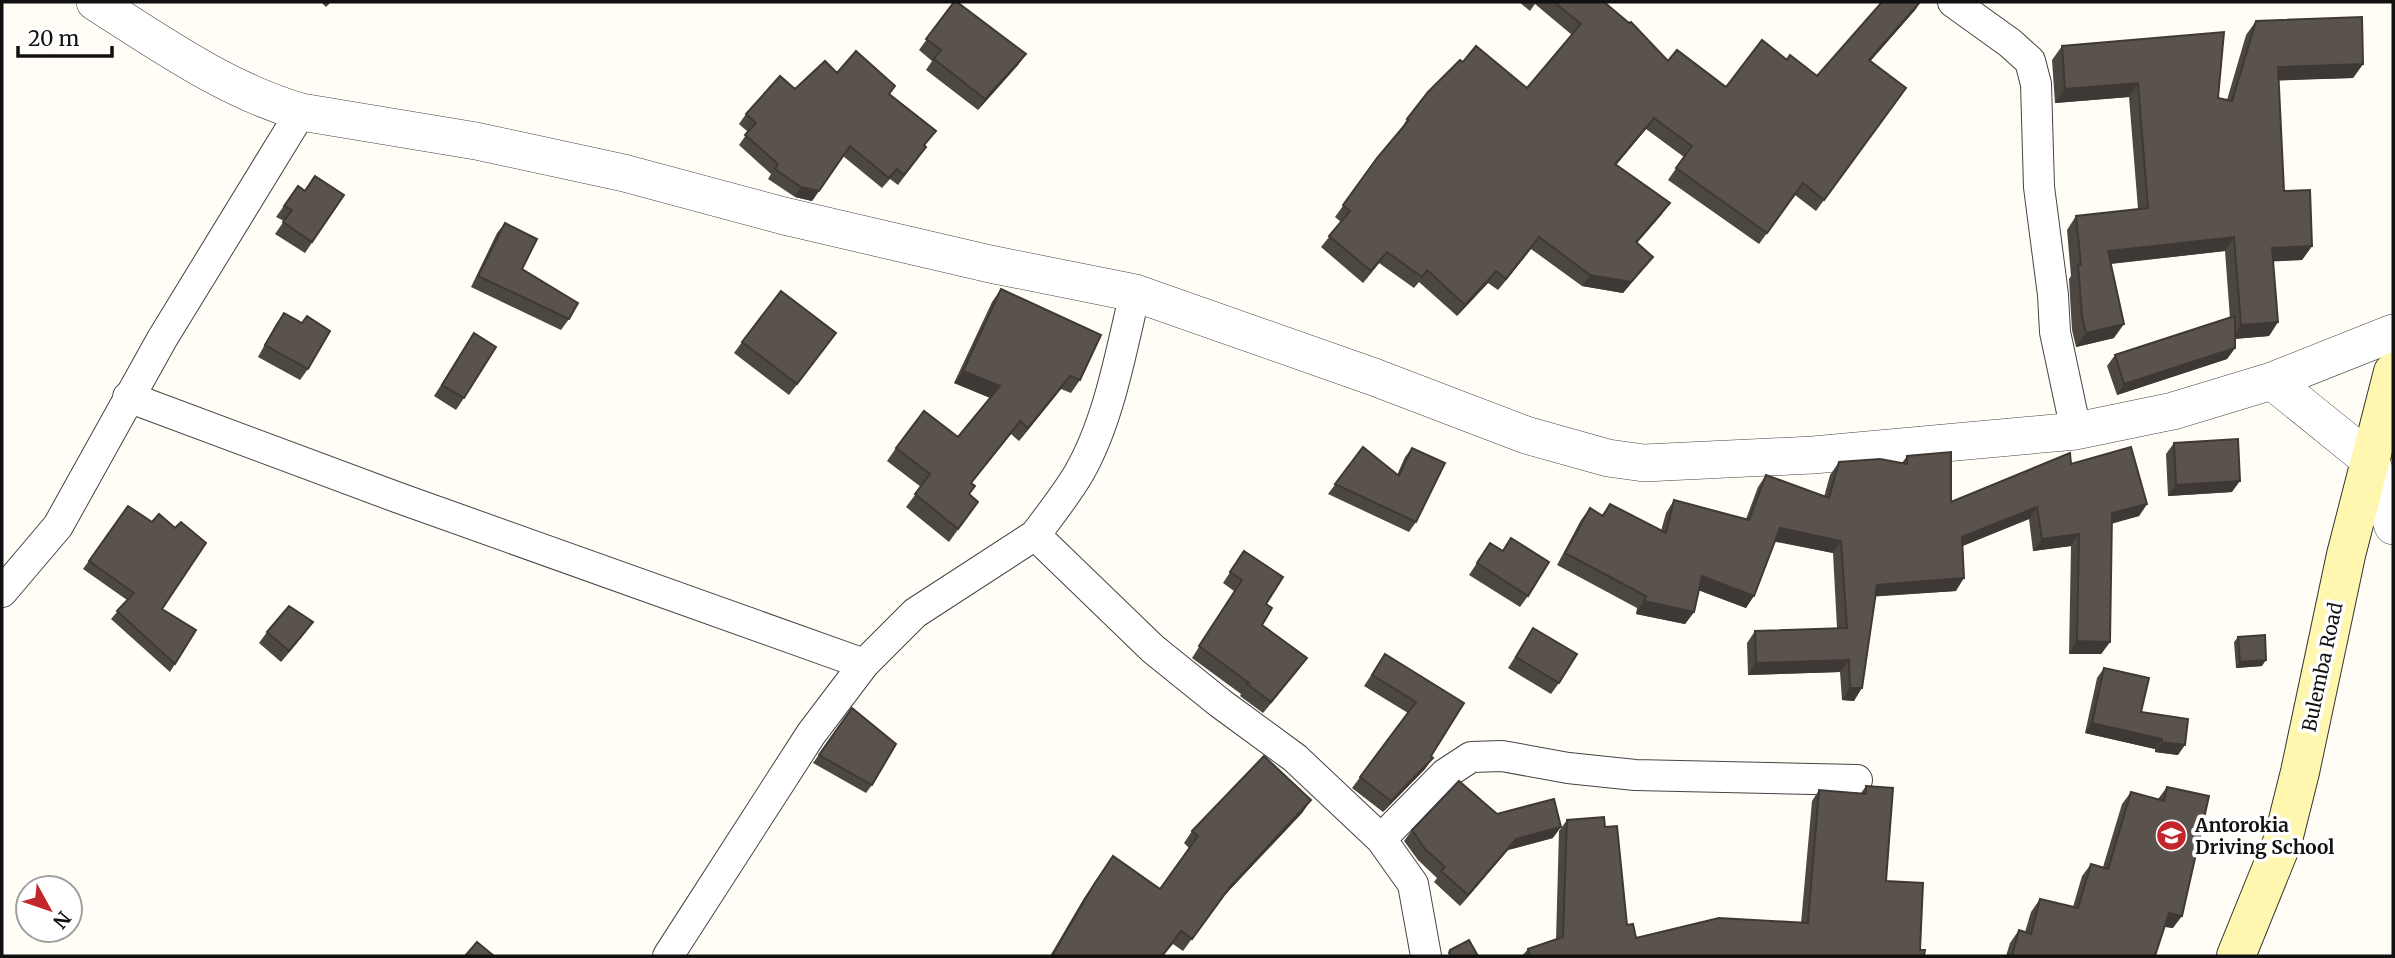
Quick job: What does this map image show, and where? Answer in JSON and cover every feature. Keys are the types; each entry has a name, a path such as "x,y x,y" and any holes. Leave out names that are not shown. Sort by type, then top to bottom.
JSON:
{"main road":[{"name":"Bulemba Road","path":"2236,956 2283,840 2346,555 2393,372"}],"street":[{"path":"95,2 243,91 301,112 476,141 624,173 784,216 990,264 1135,293 1374,377 1526,435 1608,458 1644,463 1813,455 2076,431 2173,411 2272,381 2393,333"},
{"path":"1953,2 2010,43 2030,61 2036,84 2039,187 2053,295 2054,332 2076,431"},
{"path":"2,592 58,526 128,397 301,112"},
{"path":"668,956 811,734 864,664 915,613 1035,535 1079,472 1100,424 1135,293"},
{"path":"2272,381 2371,461 2393,526"},
{"path":"128,397 412,503 864,664"},
{"path":"1035,535 1153,649 1220,703 1296,758 1381,839 1413,884 1426,956"},
{"path":"1381,839 1445,774 1471,758 1502,756 1568,768 1635,775 1857,780"}],"building":[{"path":"954,2 1026,54 985,99 934,59 941,50 926,39"},
{"path":"1554,2 1604,2 1631,22 1668,61 1677,50 1726,87 1762,40 1787,60 1790,55 1817,76 1882,2 1920,2 1869,60 1906,88 1824,200 1803,183 1767,233 1676,168 1692,146 1654,118 1615,164 1670,203 1636,242 1653,257 1631,282 1590,275 1539,237 1506,279 1496,271 1465,305 1427,270 1422,277 1387,252 1371,271 1329,236 1350,211 1343,205 1428,92 1460,60 1463,62 1476,46 1527,88 1581,24"},
{"path":"2362,17 2363,64 2278,67 2284,191 2310,190 2312,246 2272,248 2278,322 2241,325 2234,237 2108,251 2124,324 2086,333 2082,316 2076,216 2148,208 2138,83 2065,89 2062,46 2224,32 2218,98 2232,101 2256,21"},
{"path":"856,51 895,86 889,94 936,131 904,175 897,169 889,178 850,146 819,191 801,187 775,169 778,164 745,135 756,123 746,114 780,76 795,89 825,61 837,73"},
{"path":"315,176 344,195 312,242 283,222 292,210 284,206 298,186 305,191"},
{"path":"505,223 537,239 522,269 578,303 569,319 478,276"},
{"path":"1001,289 1101,335 1080,380 1070,376 1028,428 1020,421 971,483 975,486 969,494 978,502 958,529 915,494 930,474 896,448 924,411 958,437 1000,386 963,371"},
{"path":"781,291 836,333 797,384 742,342"},
{"path":"284,313 302,323 307,316 330,331 308,369 265,345"},
{"path":"2235,316 2235,348 2124,384 2115,355"},
{"path":"474,333 496,347 464,398 442,385"},
{"path":"2238,439 2240,481 2176,485 2174,443"},
{"path":"1363,447 1399,476 1412,448 1445,463 1416,522 1335,484"},
{"path":"2131,447 2147,504 2112,513 2110,642 2077,641 2079,534 2042,539 2037,507 1962,537 1964,578 1877,585 1862,688 1850,688 1849,660 1756,663 1755,631 1847,628 1841,541 1780,528 1754,596 1702,576 1694,612 1644,601 1646,596 1565,553 1590,508 1603,516 1610,504 1666,533 1674,500 1749,520 1766,475 1829,498 1839,462 1880,459 1907,464 1907,456 1951,452 1951,502 2070,453 2071,464"},
{"path":"128,506 152,522 159,514 175,528 181,522 206,543 162,609 196,630 175,664 117,611 134,593 89,561"},
{"path":"1511,538 1549,562 1528,596 1477,563 1490,543 1503,551"},
{"path":"1244,551 1283,577 1266,604 1272,608 1262,625 1307,658 1271,702 1199,646 1242,580 1230,572"},
{"path":"289,606 313,622 289,651 267,632"},
{"path":"1533,628 1577,654 1559,683 1516,657"},
{"path":"2265,635 2266,660 2240,662 2238,637"},
{"path":"1385,654 1464,703 1431,756 1433,758 1391,801 1360,777 1416,702 1372,675"},
{"path":"2104,668 2149,678 2141,712 2188,719 2185,745 2162,742 2162,739 2092,723"},
{"path":"852,708 896,744 872,785 819,755"},
{"path":"1264,756 1311,800 1230,887 1192,939 1181,931 1162,956 1052,956 1113,856 1160,889 1198,836 1192,831"},
{"path":"1459,781 1497,814 1554,799 1561,827 1516,839 1468,895 1441,871 1445,867 1425,849 1412,830"},
{"path":"1866,786 1893,788 1886,881 1923,883 1920,950 1925,950 1924,956 1530,956 1528,949 1563,937 1567,820 1604,817 1605,827 1617,826 1627,925 1633,924 1636,938 1719,918 1808,923 1819,790 1866,794"},
{"path":"2167,787 2209,796 2182,916 2169,913 2155,956 2012,956 2019,930 2031,934 2040,899 2078,908 2091,864 2108,869 2131,792 2164,801"},
{"path":"1469,940 1478,956 1451,956 1450,950"},
{"path":"477,942 494,956 465,956"}],"place":[{"name":"Antorokia Driving School","path":"2172,836"}]}
